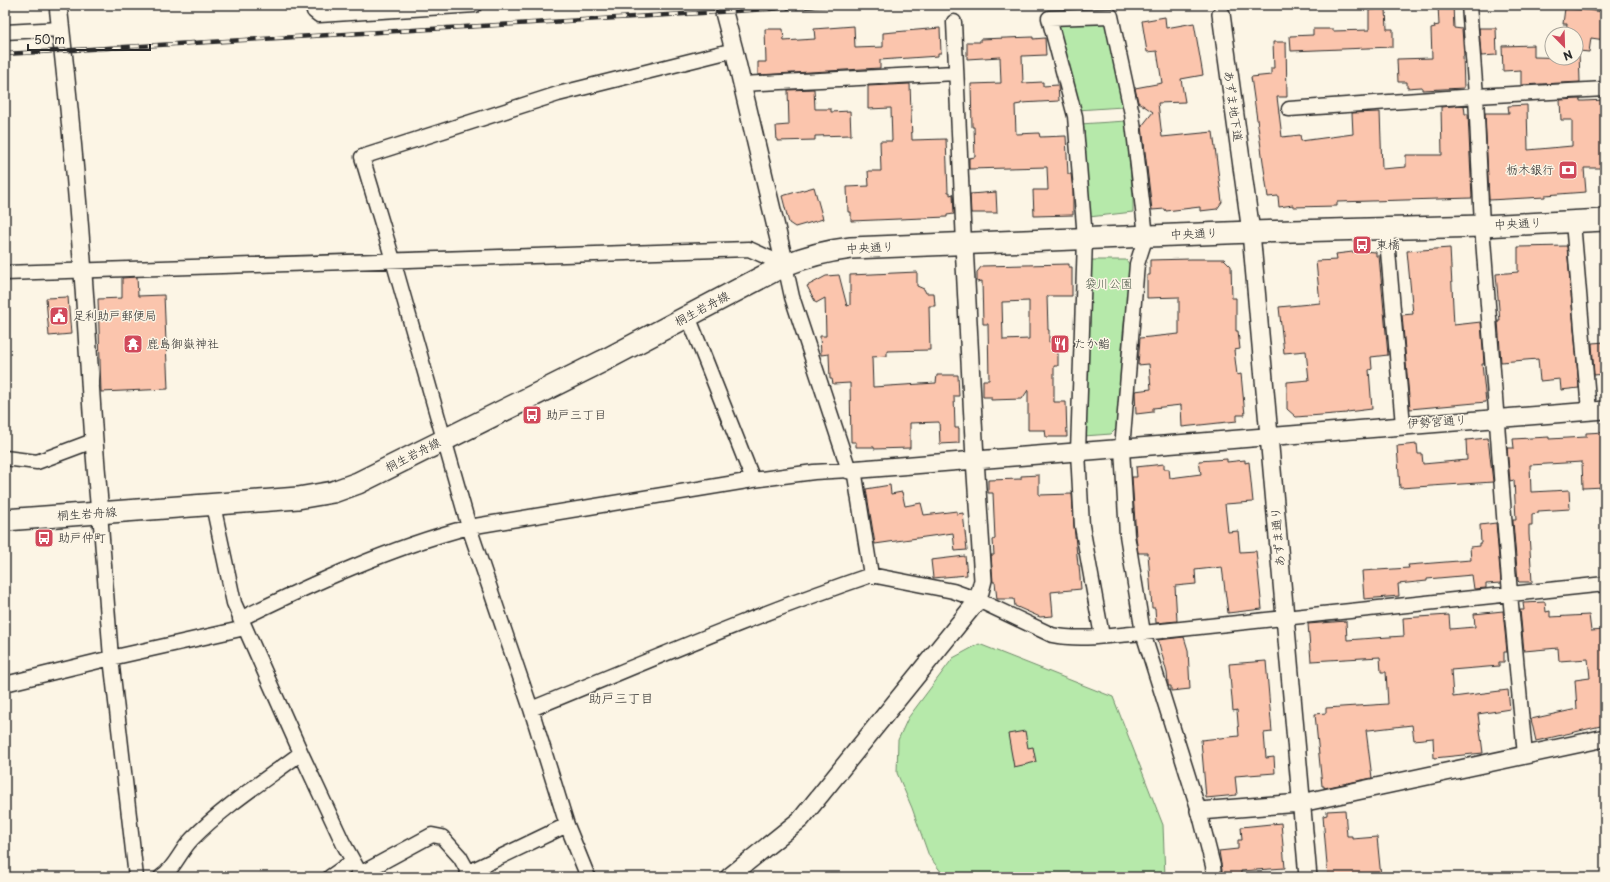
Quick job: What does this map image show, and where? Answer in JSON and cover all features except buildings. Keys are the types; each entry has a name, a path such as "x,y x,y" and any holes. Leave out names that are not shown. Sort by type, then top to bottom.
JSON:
{"main road":[{"name":"中央通り","path":"785,265 829,250 850,248 1251,232 1482,226 1605,220"},
{"name":"桐生岩舟線","path":"5,520 298,498 333,492 358,483 603,361 785,265"}],"street":[{"path":"58,5 83,272 93,441 111,658 136,877"},
{"path":"313,5 314,11 319,15 475,5"},
{"path":"722,5 792,297 852,469 871,575"},
{"path":"1469,5 1476,96 1482,226 1496,418 1525,755"},
{"name":"あずま地下道","path":"1221,14 1246,197"},
{"path":"1102,636 1082,526 1078,452 1085,238 1075,116 1049,18 1111,16 1132,114 1146,236 1137,264 1122,449 1127,535 1143,633 1199,811 1213,866 1214,877"},
{"path":"729,877 801,819 978,600 983,580 975,459 954,22"},
{"path":"5,32 61,29"},
{"path":"588,877 567,825 531,709 469,527 362,157 558,94 734,50"},
{"path":"742,84 956,73"},
{"path":"1289,109 1605,89"},
{"name":"あずま通り","path":"1246,197 1251,232 1308,877"},
{"path":"1573,222 1597,411"},
{"path":"1386,228 1403,425"},
{"path":"5,273 83,272 393,260 749,249 785,265"},
{"path":"688,316 753,480"},
{"name":"伊勢宮通り","path":"852,469 1597,411"},
{"path":"5,458 37,462 93,441"},
{"path":"5,684 243,623 331,575 441,534 469,527 753,480 814,472 852,469"},
{"path":"213,505 234,603 301,753 361,876 432,835 442,838 460,857 470,874 567,825"},
{"path":"531,709 719,632 831,588 871,575 953,591 978,600 1052,635 1063,637 1143,633 1605,584"},
{"path":"1199,811 1301,803 1605,738"},
{"path":"161,877 168,872 191,840 224,811 301,753"},
{"path":"330,877 353,861"}],"green space":[{"path":"1101,20 1106,24 1123,107 1077,110 1057,27 1062,23"},
{"path":"1126,121 1133,212 1089,217 1080,124"},
{"name":"袋川公園","path":"1089,260 1126,260 1131,266 1123,333 1117,428 1111,434 1084,436"},
{"path":"979,644 1113,697 1163,825 1165,877 945,877 929,856 912,808 897,773 898,740 908,718 953,658"}],"railway":[{"path":"5,54 837,5"}],"place":[{"name":"栃木銀行","path":"1568,170"},
{"name":"東橋","path":"1362,245"},
{"name":"足利助戸郵便局","path":"59,316"},
{"name":"鹿島御嶽神社","path":"133,344"},
{"name":"たか鮨","path":"1060,344"},
{"name":"助戸三丁目","path":"532,415"},
{"name":"助戸仲町","path":"44,538"}],"district":[{"name":"助戸三丁目","path":"621,698"}]}
